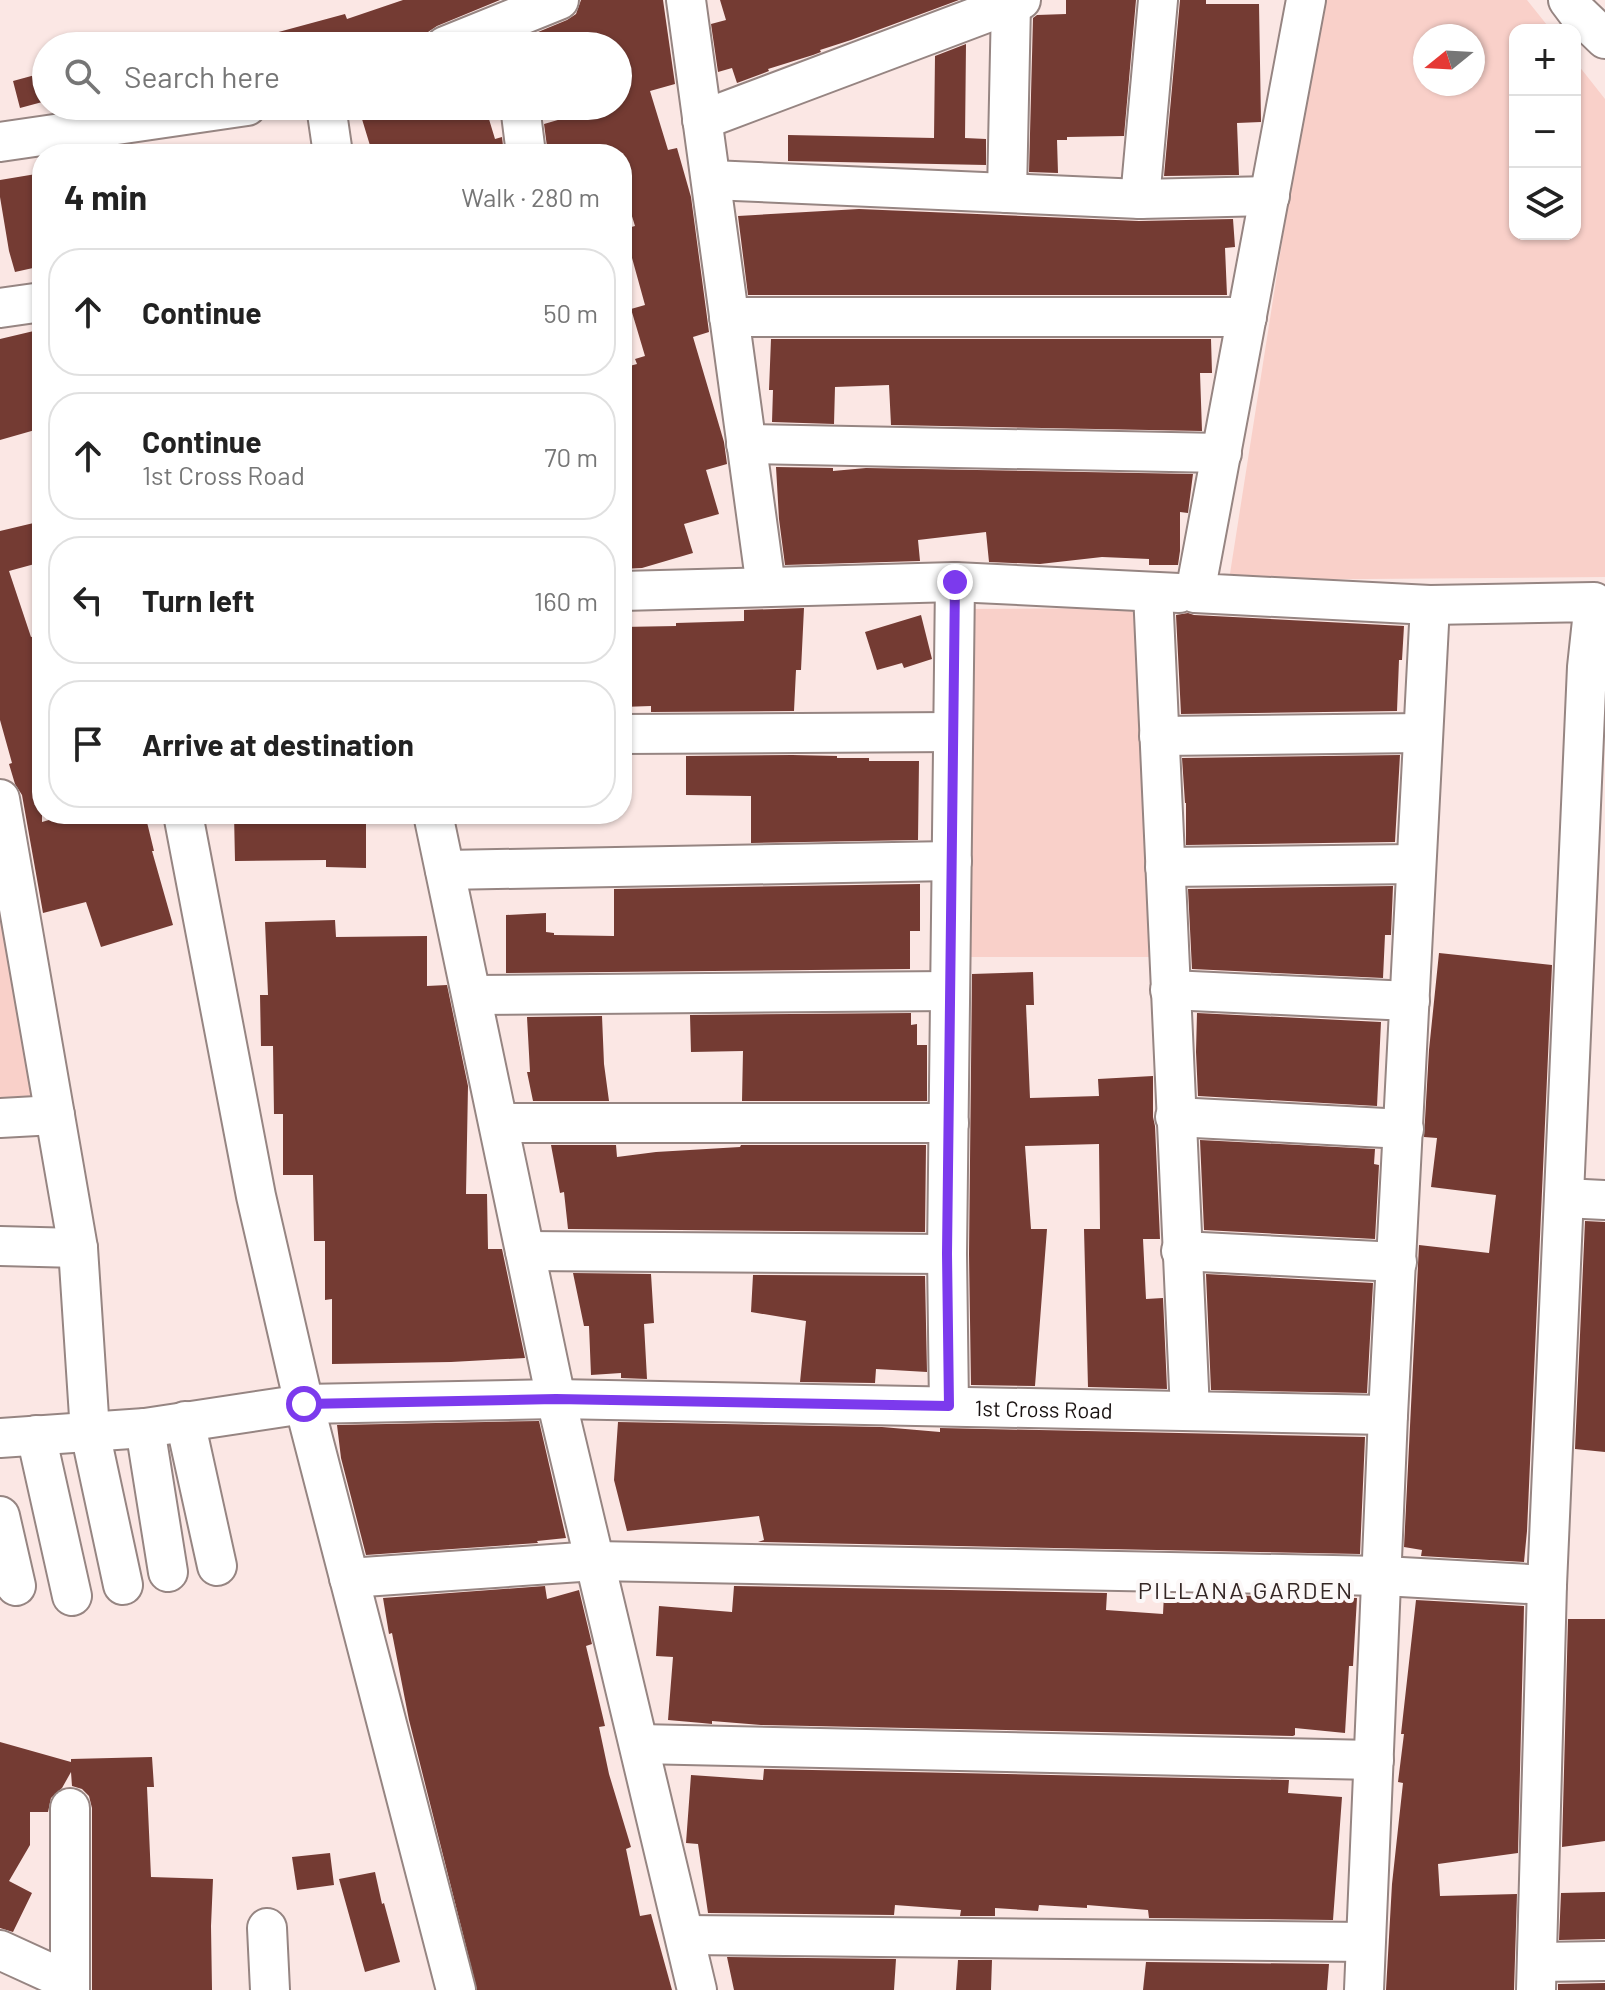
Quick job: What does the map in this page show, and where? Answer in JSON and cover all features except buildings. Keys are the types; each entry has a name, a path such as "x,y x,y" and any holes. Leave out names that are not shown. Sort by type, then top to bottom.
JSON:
{"street":[{"path":"512,32 559,0"},
{"path":"686,0 766,587"},
{"path":"1140,199 1158,0"},
{"path":"1195,593 1306,0"},
{"path":"1568,0 1605,39"},
{"path":"702,120 1016,2 1007,193"},
{"path":"0,142 92,142 187,120"},
{"path":"328,120 332,144"},
{"path":"522,120 525,144"},
{"path":"711,180 1140,199 1270,196"},
{"path":"0,308 32,303"},
{"path":"729,317 1247,317"},
{"path":"746,444 1222,453"},
{"path":"949,1406 947,1254 955,582"},
{"path":"632,591 955,582 1430,605 1594,602 1596,668 1590,924 1564,1198 1547,1585 1536,1976 1605,1961"},
{"path":"1153,592 1190,1411"},
{"path":"1364,1990 1388,1415 1430,605"},
{"path":"632,734 953,732"},
{"path":"1159,736 1423,733"},
{"path":"0,799 3,838 78,1248 90,1432 123,1585"},
{"path":"185,824 256,1196 304,1404 456,1990"},
{"path":"435,824 556,1399 697,1990"},
{"path":"445,870 952,861"},
{"path":"1165,867 1416,864"},
{"path":"1170,990 1410,1001"},
{"path":"472,995 950,991"},
{"path":"0,1118 55,1115"},
{"path":"1175,1117 1404,1129"},
{"path":"499,1123 949,1123"},
{"path":"1564,1198 1605,1200"},
{"path":"0,1246 78,1248"},
{"path":"525,1251 947,1254"},
{"path":"1181,1251 1397,1262"},
{"name":"1st Cross Road","path":"18,1436 145,1428 304,1404 556,1399 1388,1415"},
{"path":"185,1421 217,1566"},
{"path":"145,1428 168,1572"},
{"path":"18,1436 72,1596"},
{"path":"0,1516 16,1586"},
{"path":"349,1578 595,1561 1383,1576 1547,1585"},
{"path":"639,1744 1374,1760"},
{"path":"0,1950 70,1986 70,1808"},
{"path":"267,1928 270,1990"},
{"path":"685,1935 1365,1942"}],"shaded area":[{"path":"1320,0 1527,0 1546,24 1509,24 1509,240 1581,240 1581,69 1605,99 1605,577 1229,580"},
{"path":"1150,608 1151,957 962,957 960,609"},
{"path":"0,913 33,1102 0,1104"}],"district":[{"name":"PILLANA GARDEN","path":"1246,1589"}],"route":[{"path":"304,1404 556,1399 949,1406 947,1254 955,582"}]}
